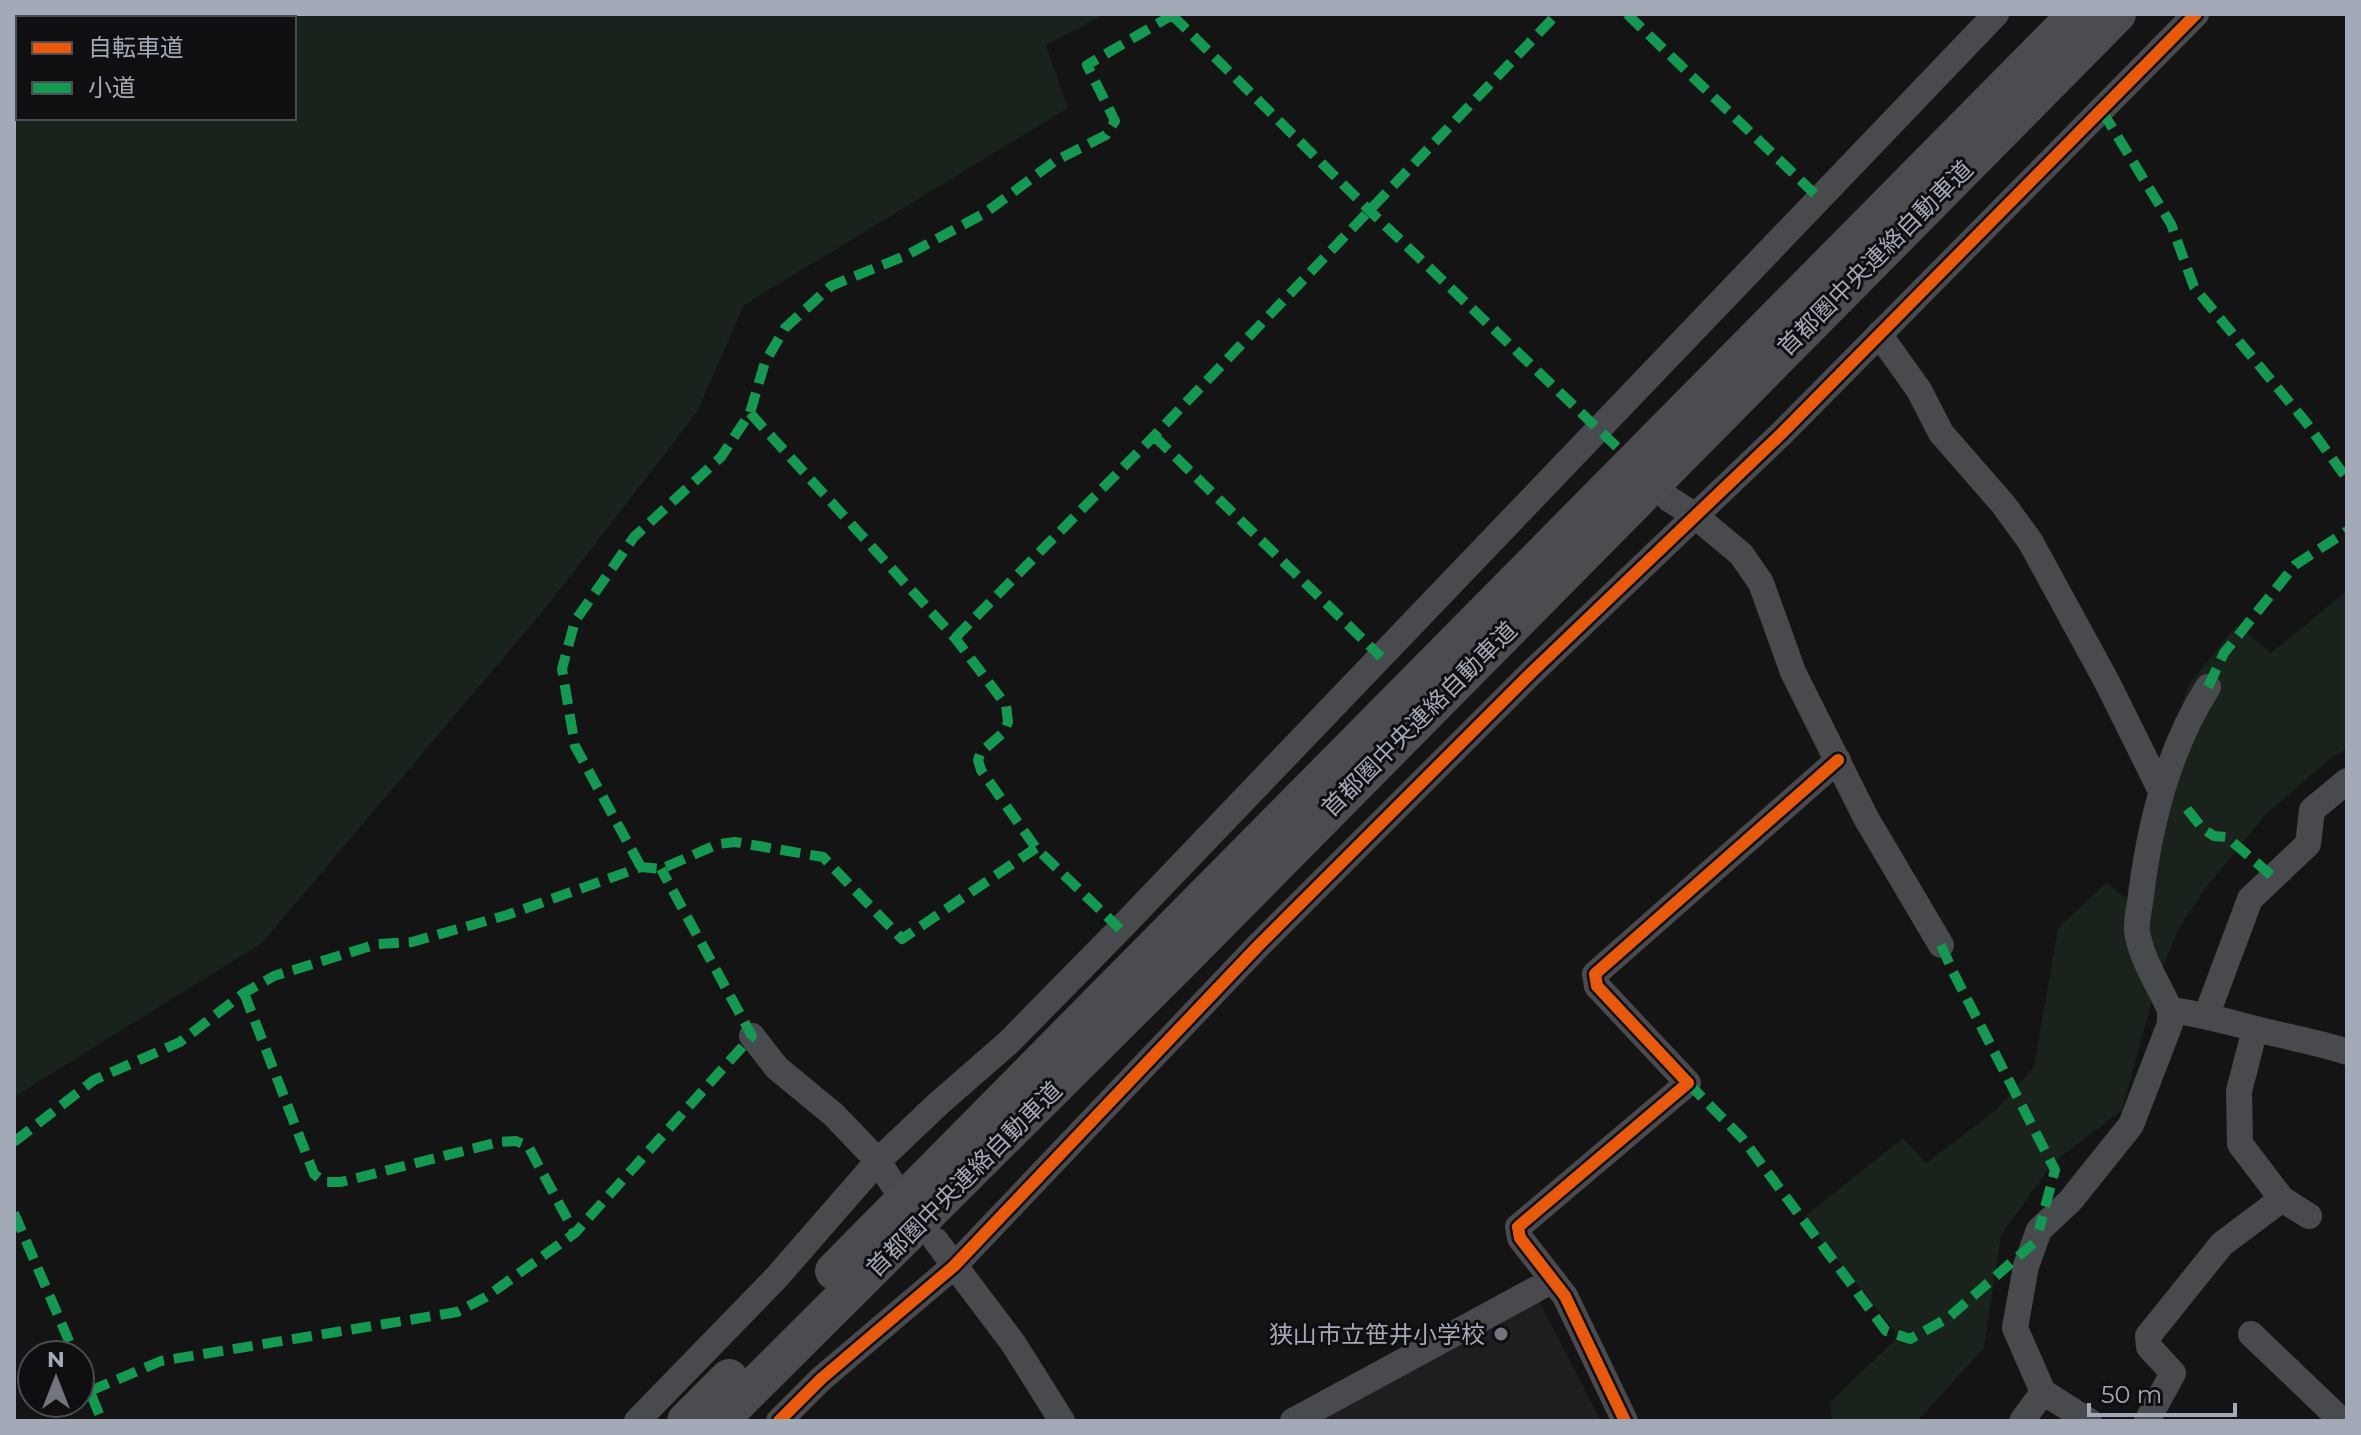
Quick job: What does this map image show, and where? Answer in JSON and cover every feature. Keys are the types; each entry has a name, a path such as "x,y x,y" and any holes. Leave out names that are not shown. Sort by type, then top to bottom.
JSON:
{"highway":[{"name":"首都圏中央連絡自動車道","path":"686,1421 2077,14"},
{"name":"首都圏中央連絡自動車道","path":"730,1411 1166,977 2117,14"}],"street":[{"path":"637,1421 776,1278 885,1172 938,1104 1009,1042 1109,941 1996,14"},
{"path":"779,1421 821,1379 954,1266 1258,946 1531,673 1782,433 2196,14"},
{"path":"1879,334 1919,390 1941,433 2003,504 2030,541 2107,682 2161,791"},
{"path":"1669,499 1694,515 1741,554 1761,583 1793,672 1866,818 1941,945"},
{"path":"2089,1421 2043,1392 2015,1328 2026,1266 2039,1230 2070,1201 2131,1125 2170,1024 2170,1010 2144,956 2137,930 2144,873 2161,791 2187,720 2208,687"},
{"path":"1625,1421 1565,1296 1520,1238 1518,1227 1688,1083 1597,986 1595,974 1838,760"},
{"path":"2207,1014 2250,899 2308,844 2312,810 2347,781"},
{"path":"2170,1010 2207,1014 2347,1052"},
{"path":"2255,1029 2239,1091 2240,1144 2282,1199 2309,1216"},
{"path":"752,1036 777,1068 834,1115 885,1172"},
{"path":"2147,1421 2173,1373 2149,1347 2148,1336 2222,1244 2282,1199"},
{"path":"936,1241 1013,1343 1062,1421"},
{"path":"1293,1421 1553,1280"},
{"path":"2251,1334 2342,1421"},
{"path":"2022,1421 2043,1392"}],"shaded area":[{"path":"14,14 1105,14 1046,45 1068,108 744,305 697,412 548,605 262,943 14,1097"},
{"path":"2347,591 2347,749 2331,758 2266,814 2204,890 2179,928 2158,978 2122,1110 2053,1163 2001,1235 1984,1348 1917,1421 1832,1421 1830,1402 1899,1336 1803,1218 1903,1138 1926,1163 1996,1110 2034,1067 2058,928 2106,883 2145,913 2150,796 2189,684 2237,625 2271,653"},
{"name":"狭山市立笹井小学校","path":"1530,1283 1601,1421 1301,1421"}],"marked path":[{"path":"641,867 575,746 562,669 575,621 634,537 721,457 750,413 765,362 785,328 831,286 907,255 985,213 1055,161 1106,135 1115,121 1087,65 1174,14"},
{"path":"955,638 1154,436 1557,14"},
{"path":"1627,14 1819,198"},
{"path":"1172,15 1369,210 1620,450"},
{"path":"2102,111 2171,224 2194,287 2305,421 2347,479"},
{"path":"750,413 955,638 1006,705 1008,722 1004,732 981,752 978,760 981,770 1036,848 1120,929"},
{"path":"1154,436 1381,657"},
{"path":"2208,687 2224,653 2295,565 2347,531"},
{"path":"2187,809 2203,829 2214,836 2227,837 2273,877"},
{"path":"14,1142 94,1080 180,1042 244,993 274,976 377,944 412,942 507,915 641,867 661,869 718,844 735,842 823,857 902,939 1036,848"},
{"path":"96,1388 161,1361 457,1312 486,1297 575,1233 752,1036 661,869"},
{"path":"1941,945 2055,1170 2039,1230"},
{"path":"244,993 314,1174 324,1182 341,1182 499,1142 516,1141 528,1146 575,1233"},
{"path":"1688,1083 1742,1138 1886,1331 1910,1339 1948,1318 2035,1242"},
{"path":"14,1213 68,1339"},
{"path":"96,1407 102,1421"}],"cycle path":[{"path":"779,1421 821,1379 954,1266 1258,946 1531,673 1782,433 2196,14"},
{"path":"1625,1421 1565,1296 1520,1238 1518,1227 1688,1083 1597,986 1595,974 1838,760"}],"place":[{"name":"狭山市立笹井小学校","path":"1501,1334"}]}
